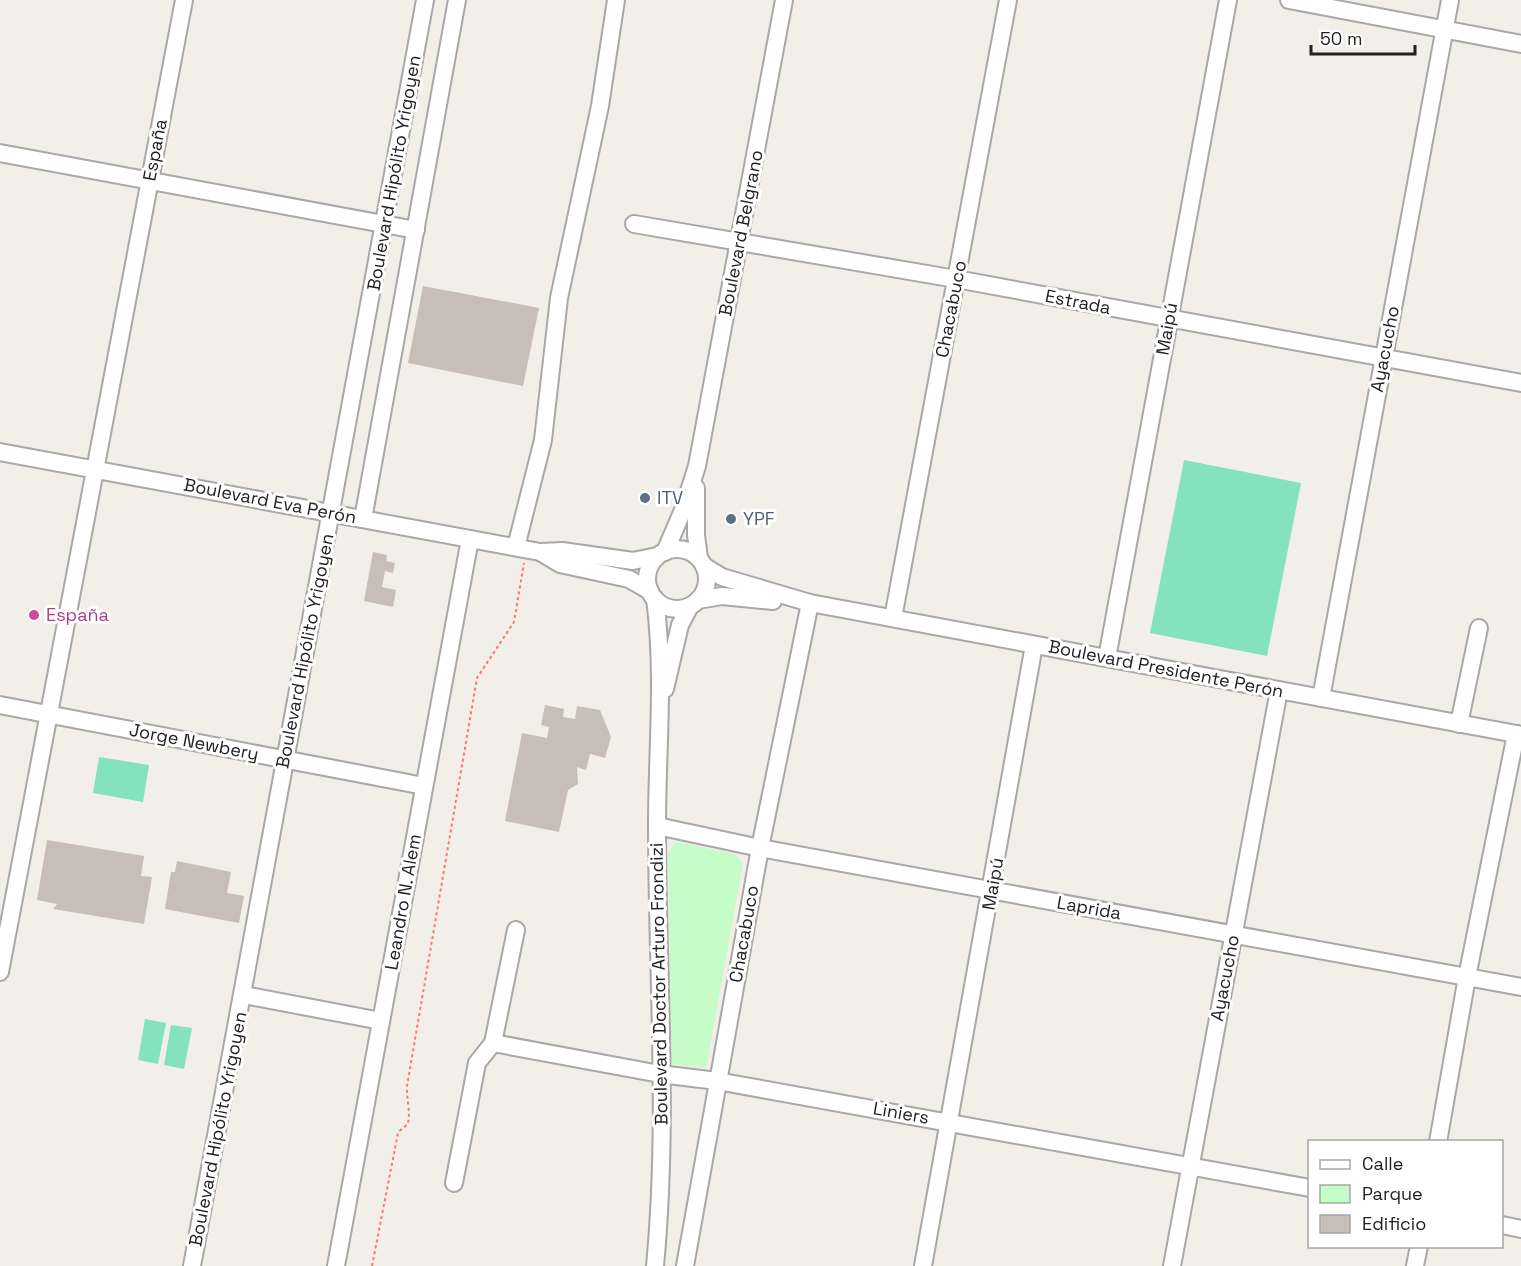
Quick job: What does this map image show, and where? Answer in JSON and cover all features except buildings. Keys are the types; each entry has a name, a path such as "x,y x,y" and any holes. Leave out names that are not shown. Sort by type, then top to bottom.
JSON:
{"street":[{"name":"España","path":"0,972 2,947 184,0"},
{"name":"Boulevard Hipólito Yrigoyen","path":"192,1266 244,995 285,759 425,0"},
{"name":"Boulevard Hipólito Yrigoyen","path":"363,519 457,0"},
{"path":"527,549 543,440 559,298 600,106 616,0"},
{"name":"Boulevard Belgrano","path":"661,554 683,510 698,466 784,0"},
{"name":"Chacabuco","path":"893,618 1008,0"},
{"name":"Maipú","path":"1107,658 1228,0"},
{"path":"1289,0 1521,44"},
{"name":"Ayacucho","path":"1321,698 1450,0"},
{"path":"0,153 416,230"},
{"name":"Estrada","path":"634,224 956,279 1521,383"},
{"name":"Boulevard Eva Perón","path":"0,452 527,549"},
{"name":"Boulevard Belgrano","path":"698,466 696,535 701,562"},
{"name":"Leandro N. Alem","path":"336,1266 470,539"},
{"name":"Boulevard Presidente Perón","path":"527,549 562,551 633,561 684,550 722,578 810,603 1519,735"},
{"name":"Boulevard Presidente Perón","path":"527,549 560,564 629,579 671,608 722,596 810,603"},
{"path":"652,595 648,572 661,554"},
{"path":"694,603 707,583 701,562"},
{"name":"Boulevard Doctor Arturo Frondizi","path":"652,595 661,701 657,826 660,1204 655,1266"},
{"name":"Boulevard Doctor Arturo Frondizi","path":"661,701 680,625 694,603"},
{"name":"Chacabuco","path":"685,1266 760,848 810,603"},
{"path":"1459,724 1479,628"},
{"name":"Maipú","path":"923,1266 1034,645"},
{"name":"Ayacucho","path":"1172,1266 1279,690"},
{"name":"Jorge Newbery","path":"0,705 424,786"},
{"path":"1438,1140 1467,977 1519,735"},
{"name":"Laprida","path":"657,826 760,848 1521,987"},
{"path":"454,1183 477,1063 493,1043 516,930"},
{"path":"244,995 381,1021"},
{"name":"Liniers","path":"493,1043 660,1074 717,1081 950,1122 1308,1188"},
{"path":"1503,1225 1521,1229"},
{"path":"1415,1266 1419,1248"}],"path":[{"path":"372,1266 398,1133 408,1125 407,1086 477,678 514,622 527,549"}],"green space":[{"path":"1184,460 1301,483 1267,656 1150,633"},
{"path":"99,757 149,765 143,802 93,793"},
{"path":"676,842 735,854 743,863 706,1068 672,1064 668,853"},
{"path":"145,1019 166,1023 158,1064 138,1060"},
{"path":"171,1025 192,1028 184,1069 164,1065"}],"place":[{"name":"ITV","path":"645,498"},
{"name":"YPF","path":"731,519"},
{"name":"España","path":"34,615"}]}
